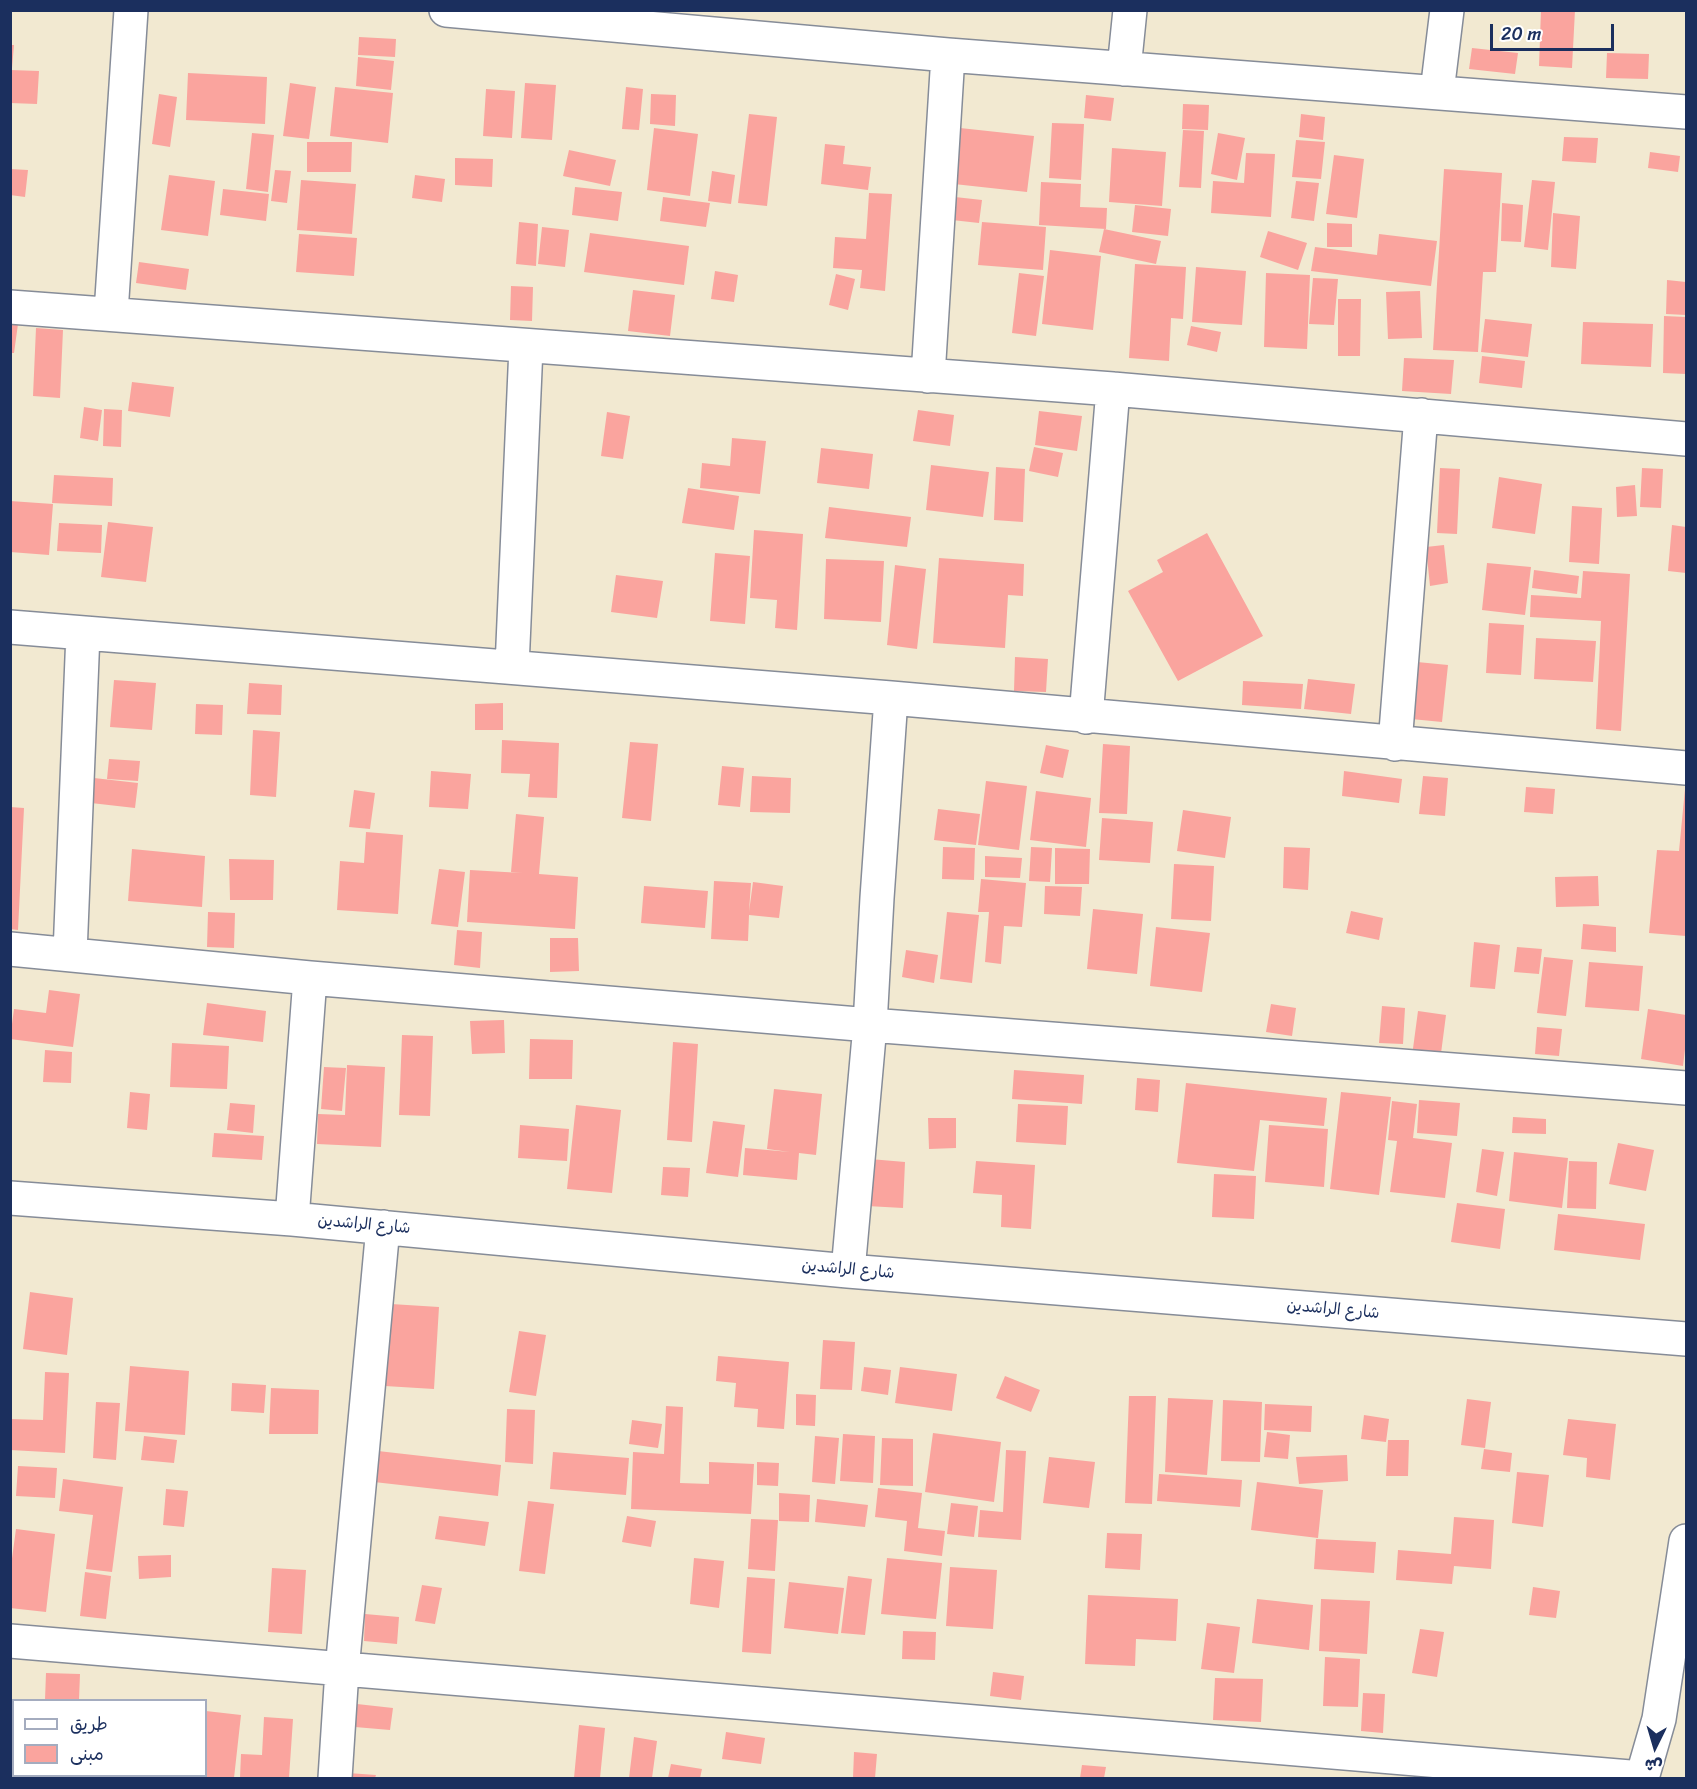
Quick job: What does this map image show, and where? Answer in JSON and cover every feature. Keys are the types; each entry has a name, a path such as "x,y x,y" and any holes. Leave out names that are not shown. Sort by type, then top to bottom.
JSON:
{"street":[{"path":"111,313 131,10"},
{"path":"446,10 532,14 948,55 1686,112"},
{"path":"1124,69 1130,10"},
{"path":"1437,92 1447,10"},
{"path":"928,376 948,55"},
{"path":"10,307 1113,389 1686,438"},
{"path":"512,667 526,347"},
{"path":"1086,717 1113,389"},
{"path":"1395,744 1421,415"},
{"path":"10,627 891,698 1086,717 1686,768"},
{"path":"70,954 84,633"},
{"path":"848,1271 870,1025 891,698"},
{"path":"10,949 310,978 870,1025 1686,1088"},
{"path":"292,1219 310,978"},
{"name":"شارع الراشدين","path":"10,1198 292,1219 848,1271 1686,1340"},
{"path":"335,1779 342,1670 383,1227"},
{"path":"10,1641 1642,1778 1673,1720 1686,1541"}],"building":[{"path":"1541,10 1575,10 1572,68 1539,66"},
{"path":"359,37 396,39 395,57 358,55"},
{"path":"10,45 14,45 12,68 10,68"},
{"path":"1472,48 1518,53 1515,74 1469,69"},
{"path":"1607,53 1649,54 1648,79 1606,78"},
{"path":"358,57 394,61 391,90 356,86"},
{"path":"10,70 39,71 37,104 10,103"},
{"path":"188,73 267,77 265,124 186,120"},
{"path":"290,83 316,87 309,139 283,136"},
{"path":"525,83 556,85 552,140 521,138"},
{"path":"335,87 393,93 388,143 330,136"},
{"path":"626,87 643,89 639,130 622,129"},
{"path":"486,89 515,91 512,138 483,136"},
{"path":"159,94 177,97 170,147 152,144"},
{"path":"651,94 676,95 675,126 650,124"},
{"path":"1086,95 1114,98 1111,121 1084,118"},
{"path":"1183,104 1209,105 1208,130 1182,129"},
{"path":"749,114 777,117 767,206 738,203"},
{"path":"1301,114 1325,117 1323,140 1299,137"},
{"path":"1052,123 1084,124 1081,180 1049,178"},
{"path":"654,128 698,134 690,196 647,190"},
{"path":"960,128 1034,136 1027,192 954,184"},
{"path":"1183,130 1204,131 1201,188 1179,187"},
{"path":"252,133 274,135 268,192 246,189"},
{"path":"1218,133 1245,138 1237,180 1211,174"},
{"path":"1564,137 1598,138 1596,163 1562,161"},
{"path":"1296,140 1325,142 1321,179 1292,177"},
{"path":"307,142 352,142 351,172 307,172"},
{"path":"825,144 845,146 843,164 871,167 868,190 821,184"},
{"path":"1112,148 1166,152 1162,206 1109,202"},
{"path":"569,150 616,160 610,186 563,176"},
{"path":"1650,152 1680,156 1678,172 1648,168"},
{"path":"1246,153 1275,154 1271,217 1211,213 1213,181 1244,183"},
{"path":"1334,155 1364,159 1357,218 1326,214"},
{"path":"455,158 493,159 492,187 455,185"},
{"path":"10,169 28,170 25,197 10,195"},
{"path":"1444,169 1502,173 1496,272 1483,272 1478,352 1433,350"},
{"path":"275,170 291,171 287,203 271,201"},
{"path":"712,171 735,175 731,204 708,201"},
{"path":"169,175 215,181 208,236 161,230"},
{"path":"415,175 445,179 442,202 412,198"},
{"path":"301,180 356,184 352,234 297,230"},
{"path":"1532,180 1555,182 1548,250 1524,247"},
{"path":"1296,181 1319,183 1314,221 1291,218"},
{"path":"1041,182 1081,184 1080,207 1107,208 1106,229 1039,225"},
{"path":"575,187 622,192 618,221 572,215"},
{"path":"223,189 269,194 266,221 220,215"},
{"path":"869,193 892,194 885,291 860,288 862,270 833,268 835,237 866,239"},
{"path":"663,197 710,203 706,227 660,221"},
{"path":"955,197 982,200 979,223 952,220"},
{"path":"1502,203 1523,205 1521,242 1501,241"},
{"path":"1135,205 1171,209 1168,236 1132,232"},
{"path":"1553,213 1580,216 1576,269 1551,267"},
{"path":"519,222 538,224 536,266 516,264"},
{"path":"982,222 1046,227 1043,270 978,265"},
{"path":"1327,223 1352,224 1352,247 1327,247"},
{"path":"542,227 569,230 565,267 538,264"},
{"path":"1104,229 1161,241 1156,264 1099,252"},
{"path":"1268,231 1307,243 1298,270 1260,257"},
{"path":"590,233 689,246 684,285 584,272"},
{"path":"299,234 357,238 354,276 296,272"},
{"path":"1379,234 1437,241 1431,286 1311,271 1315,247 1377,255"},
{"path":"1050,250 1101,256 1093,330 1042,324"},
{"path":"139,262 189,269 186,290 136,283"},
{"path":"1135,264 1186,267 1183,319 1171,318 1169,361 1129,358"},
{"path":"1196,267 1246,271 1242,325 1192,322"},
{"path":"715,271 738,275 734,302 711,299"},
{"path":"1019,273 1044,276 1036,336 1012,333"},
{"path":"1266,273 1310,275 1307,349 1264,347"},
{"path":"836,274 855,279 848,310 829,305"},
{"path":"1313,278 1338,279 1334,325 1309,324"},
{"path":"1667,280 1686,282 1686,315 1666,314"},
{"path":"511,286 533,287 532,321 510,320"},
{"path":"633,290 675,295 670,336 628,331"},
{"path":"1420,291 1422,338 1388,339 1386,292"},
{"path":"1338,299 1361,299 1360,356 1338,356"},
{"path":"1664,316 1686,317 1686,374 1663,373"},
{"path":"1485,319 1532,324 1528,357 1481,352"},
{"path":"1583,322 1653,324 1651,367 1581,364"},
{"path":"10,323 18,324 14,353 10,353"},
{"path":"1191,326 1221,332 1217,352 1187,345"},
{"path":"36,328 63,330 60,398 33,396"},
{"path":"1482,356 1525,361 1522,388 1479,383"},
{"path":"1404,358 1454,360 1451,394 1402,391"},
{"path":"132,382 174,387 170,417 128,411"},
{"path":"84,407 102,410 98,441 80,438"},
{"path":"104,409 122,410 121,447 103,446"},
{"path":"918,410 954,415 950,446 913,441"},
{"path":"1039,411 1082,416 1077,451 1035,445"},
{"path":"607,412 630,416 623,459 601,456"},
{"path":"732,438 766,441 760,494 700,488 702,463 730,466"},
{"path":"1034,447 1063,453 1058,477 1029,471"},
{"path":"821,448 873,454 869,489 817,483"},
{"path":"931,465 989,472 983,517 926,510"},
{"path":"996,467 1025,469 1023,522 994,520"},
{"path":"1440,468 1460,469 1457,534 1437,533"},
{"path":"1642,468 1663,469 1661,508 1640,507"},
{"path":"54,475 113,478 112,506 52,503"},
{"path":"1499,477 1542,484 1535,534 1492,528"},
{"path":"1635,485 1637,516 1617,517 1616,487"},
{"path":"688,488 739,496 734,530 682,523"},
{"path":"10,501 53,504 49,555 10,552"},
{"path":"1572,506 1602,508 1599,564 1569,562"},
{"path":"829,507 911,517 907,547 825,538"},
{"path":"108,522 153,527 146,582 101,577"},
{"path":"59,523 102,525 101,553 57,551"},
{"path":"1672,525 1686,527 1686,573 1668,571"},
{"path":"754,530 803,534 797,630 775,628 777,600 750,598"},
{"path":"1207,533 1263,636 1178,681 1128,591 1163,572 1157,560"},
{"path":"1444,545 1448,583 1430,586 1426,547"},
{"path":"715,553 750,556 745,624 710,621"},
{"path":"939,558 1024,564 1023,596 1008,595 1005,648 933,643"},
{"path":"826,559 884,561 881,622 824,619"},
{"path":"1487,563 1531,567 1525,615 1482,610"},
{"path":"895,565 926,569 917,649 887,645"},
{"path":"1534,570 1579,576 1577,594 1532,588"},
{"path":"1583,571 1630,574 1621,731 1596,729 1601,621 1530,617 1531,595 1581,598"},
{"path":"616,575 663,581 657,618 611,612"},
{"path":"1489,623 1524,625 1521,675 1486,673"},
{"path":"1536,638 1596,641 1593,682 1534,679"},
{"path":"1015,657 1048,659 1046,692 1014,691"},
{"path":"1407,661 1448,665 1442,722 1401,718"},
{"path":"1308,679 1355,684 1351,714 1304,709"},
{"path":"114,680 156,683 152,730 110,727"},
{"path":"1243,681 1303,684 1301,709 1242,705"},
{"path":"249,683 282,685 281,715 247,714"},
{"path":"503,703 503,730 475,730 475,704"},
{"path":"196,704 223,705 222,735 195,734"},
{"path":"253,730 280,732 276,797 250,795"},
{"path":"502,740 559,743 557,798 528,797 530,774 501,773"},
{"path":"630,742 658,744 651,821 622,818"},
{"path":"1103,744 1130,746 1127,814 1099,813"},
{"path":"1046,745 1069,750 1063,778 1040,773"},
{"path":"109,759 140,761 138,781 107,779"},
{"path":"722,766 744,768 740,807 718,805"},
{"path":"431,771 471,774 468,809 429,807"},
{"path":"1344,771 1402,779 1399,803 1342,796"},
{"path":"752,776 791,778 790,813 750,812"},
{"path":"1423,776 1448,778 1445,816 1419,814"},
{"path":"94,778 138,783 135,808 91,803"},
{"path":"986,781 1027,786 1019,850 978,845"},
{"path":"1526,787 1555,789 1553,814 1524,812"},
{"path":"1685,789 1686,936 1649,933 1657,850 1679,851"},
{"path":"354,790 375,793 370,829 349,827"},
{"path":"1036,791 1091,798 1086,847 1030,840"},
{"path":"10,807 24,808 18,930 10,929"},
{"path":"938,809 980,814 976,845 934,840"},
{"path":"1183,810 1231,817 1225,858 1177,851"},
{"path":"516,814 544,817 539,874 578,877 575,929 467,922 470,870 522,873 511,872"},
{"path":"1102,818 1153,822 1150,863 1099,860"},
{"path":"366,832 403,835 398,914 337,910 340,861 364,863"},
{"path":"943,847 975,848 974,880 942,879"},
{"path":"1031,847 1052,848 1050,882 1029,881"},
{"path":"1284,847 1310,848 1308,890 1283,888"},
{"path":"1055,848 1090,849 1089,884 1055,884"},
{"path":"132,849 205,856 202,907 128,901"},
{"path":"985,856 1022,858 1020,878 985,877"},
{"path":"229,859 274,860 273,900 230,900"},
{"path":"1174,864 1214,866 1211,921 1171,919"},
{"path":"439,869 465,872 458,927 431,924"},
{"path":"1598,876 1599,906 1556,907 1555,877"},
{"path":"981,879 1026,883 1022,927 1004,926 1001,964 985,962 989,912 978,912"},
{"path":"714,881 751,883 749,912 753,882 783,886 779,918 749,915 748,941 711,939"},
{"path":"644,886 708,891 705,928 641,923"},
{"path":"1045,886 1082,887 1080,916 1044,914"},
{"path":"1093,909 1143,914 1137,974 1087,969"},
{"path":"1351,911 1383,918 1379,940 1346,933"},
{"path":"208,912 235,913 234,948 207,947"},
{"path":"947,912 979,915 972,983 940,979"},
{"path":"1583,924 1616,927 1616,952 1581,949"},
{"path":"1156,927 1210,933 1202,992 1150,986"},
{"path":"457,930 482,932 480,968 454,965"},
{"path":"550,938 578,938 579,971 550,972"},
{"path":"1474,942 1500,945 1495,989 1470,987"},
{"path":"1517,947 1542,949 1539,974 1514,972"},
{"path":"906,950 938,955 934,983 902,977"},
{"path":"1544,957 1573,960 1566,1016 1537,1013"},
{"path":"1589,962 1643,966 1639,1011 1585,1007"},
{"path":"49,990 80,994 73,1047 10,1039 14,1009 46,1013"},
{"path":"207,1003 266,1011 263,1042 203,1035"},
{"path":"1271,1004 1296,1008 1292,1036 1266,1032"},
{"path":"1382,1006 1405,1008 1403,1044 1379,1043"},
{"path":"1648,1009 1686,1015 1683,1066 1641,1059"},
{"path":"1418,1011 1446,1015 1440,1061 1412,1056"},
{"path":"504,1020 505,1053 472,1054 470,1021"},
{"path":"1537,1027 1562,1029 1559,1056 1535,1054"},
{"path":"402,1035 433,1036 430,1116 399,1115"},
{"path":"530,1039 573,1040 572,1079 529,1079"},
{"path":"673,1042 698,1044 692,1142 667,1140"},
{"path":"172,1043 229,1046 227,1089 170,1087"},
{"path":"45,1050 72,1052 71,1083 43,1082"},
{"path":"347,1065 385,1067 381,1147 317,1144 318,1114 345,1115"},
{"path":"324,1067 346,1068 342,1111 321,1109"},
{"path":"1014,1070 1084,1075 1082,1104 1012,1099"},
{"path":"1137,1078 1160,1080 1158,1112 1135,1110"},
{"path":"1186,1083 1327,1098 1324,1126 1260,1120 1254,1171 1177,1163"},
{"path":"774,1089 822,1094 816,1155 799,1153 797,1180 743,1175 745,1148 790,1152 767,1149"},
{"path":"130,1092 150,1094 147,1130 127,1128"},
{"path":"1341,1092 1391,1097 1379,1195 1330,1189"},
{"path":"1419,1100 1460,1103 1457,1136 1417,1133"},
{"path":"1392,1101 1417,1104 1413,1138 1452,1143 1445,1198 1390,1192 1397,1141 1388,1140"},
{"path":"230,1103 255,1105 253,1133 227,1130"},
{"path":"1018,1104 1068,1106 1066,1145 1016,1142"},
{"path":"576,1105 621,1110 612,1193 567,1189"},
{"path":"1513,1117 1546,1119 1546,1134 1512,1133"},
{"path":"928,1118 956,1118 956,1148 929,1149"},
{"path":"713,1121 745,1125 738,1177 706,1173"},
{"path":"520,1125 569,1129 567,1161 518,1158"},
{"path":"1269,1125 1328,1129 1324,1187 1265,1182"},
{"path":"214,1133 264,1136 262,1160 212,1157"},
{"path":"1618,1143 1654,1150 1646,1191 1609,1184"},
{"path":"1482,1149 1504,1152 1497,1196 1476,1192"},
{"path":"1514,1152 1568,1158 1562,1208 1509,1201"},
{"path":"870,1159 905,1162 903,1208 867,1206"},
{"path":"976,1161 1035,1165 1031,1229 1001,1227 1002,1195 973,1193"},
{"path":"1569,1161 1597,1162 1596,1209 1567,1208"},
{"path":"663,1167 690,1168 688,1197 661,1195"},
{"path":"1214,1174 1256,1176 1254,1219 1212,1217"},
{"path":"1457,1203 1505,1209 1500,1249 1451,1242"},
{"path":"1558,1214 1645,1224 1640,1260 1554,1250"},
{"path":"30,1292 73,1298 67,1355 23,1349"},
{"path":"391,1304 439,1307 434,1389 385,1386"},
{"path":"519,1331 546,1335 536,1396 509,1392"},
{"path":"823,1340 855,1342 852,1390 820,1389"},
{"path":"718,1356 789,1362 784,1429 757,1427 758,1409 734,1407 736,1383 716,1381"},
{"path":"130,1366 189,1371 185,1435 125,1431"},
{"path":"864,1367 891,1370 888,1395 861,1391"},
{"path":"900,1367 957,1374 952,1411 895,1403"},
{"path":"45,1372 69,1373 65,1453 10,1450 10,1419 43,1420"},
{"path":"1005,1376 1040,1390 1031,1412 996,1398"},
{"path":"232,1383 266,1385 264,1413 231,1411"},
{"path":"271,1388 319,1390 318,1434 269,1434"},
{"path":"796,1394 816,1395 815,1426 796,1425"},
{"path":"1129,1396 1156,1396 1152,1504 1125,1503"},
{"path":"1168,1398 1213,1400 1207,1475 1165,1472"},
{"path":"1467,1399 1491,1402 1485,1448 1461,1445"},
{"path":"1223,1400 1262,1402 1260,1462 1221,1461"},
{"path":"96,1402 120,1403 116,1460 93,1458"},
{"path":"1265,1404 1312,1406 1311,1432 1264,1430"},
{"path":"666,1406 683,1407 680,1483 709,1484 709,1462 754,1464 751,1514 631,1509 633,1452 664,1454"},
{"path":"507,1409 535,1410 533,1464 505,1462"},
{"path":"1364,1415 1389,1419 1386,1442 1361,1439"},
{"path":"1568,1419 1616,1424 1610,1480 1586,1477 1587,1458 1563,1455"},
{"path":"632,1420 662,1424 658,1448 629,1444"},
{"path":"1267,1432 1290,1435 1288,1459 1264,1457"},
{"path":"933,1433 1001,1442 994,1502 925,1492"},
{"path":"843,1434 875,1436 873,1483 840,1481"},
{"path":"144,1436 177,1440 174,1463 141,1460"},
{"path":"815,1436 839,1438 835,1484 812,1482"},
{"path":"882,1438 913,1439 913,1486 880,1485"},
{"path":"1388,1440 1409,1440 1408,1476 1386,1476"},
{"path":"1484,1449 1512,1453 1510,1472 1481,1469"},
{"path":"1006,1450 1026,1451 1021,1540 978,1537 980,1510 1003,1512"},
{"path":"378,1451 501,1465 498,1496 374,1482"},
{"path":"553,1452 629,1458 626,1495 550,1489"},
{"path":"1347,1455 1348,1481 1299,1484 1296,1457"},
{"path":"1049,1457 1095,1462 1089,1508 1043,1503"},
{"path":"757,1462 779,1463 778,1486 757,1485"},
{"path":"18,1466 57,1468 55,1498 16,1496"},
{"path":"1517,1472 1549,1475 1543,1527 1512,1523"},
{"path":"1159,1474 1242,1480 1240,1507 1157,1501"},
{"path":"63,1479 123,1487 112,1572 86,1569 93,1515 59,1511"},
{"path":"1257,1482 1323,1490 1318,1538 1251,1530"},
{"path":"878,1488 922,1493 918,1528 945,1531 942,1556 904,1551 907,1521 875,1517"},
{"path":"166,1489 188,1491 184,1527 163,1525"},
{"path":"779,1493 810,1495 809,1522 779,1521"},
{"path":"817,1499 868,1505 865,1527 815,1522"},
{"path":"528,1501 554,1504 545,1574 519,1571"},
{"path":"951,1503 978,1506 974,1537 947,1534"},
{"path":"439,1516 489,1522 485,1546 435,1539"},
{"path":"627,1516 656,1521 651,1547 622,1542"},
{"path":"1454,1517 1494,1520 1491,1569 1454,1566 1452,1584 1396,1580 1398,1550 1451,1554"},
{"path":"751,1519 778,1520 775,1571 748,1569"},
{"path":"16,1529 55,1534 46,1612 10,1608 10,1573"},
{"path":"1107,1533 1142,1534 1140,1570 1105,1568"},
{"path":"1316,1539 1376,1542 1374,1573 1314,1569"},
{"path":"171,1555 171,1577 139,1579 138,1556"},
{"path":"694,1558 724,1561 719,1608 690,1604"},
{"path":"887,1558 942,1563 936,1619 881,1614"},
{"path":"950,1567 997,1570 993,1629 946,1626"},
{"path":"272,1568 306,1570 302,1634 268,1632"},
{"path":"85,1572 111,1576 106,1619 80,1616"},
{"path":"848,1576 872,1579 865,1635 841,1633"},
{"path":"747,1577 775,1579 771,1654 742,1652"},
{"path":"789,1582 844,1588 838,1634 784,1628"},
{"path":"422,1585 442,1588 435,1624 415,1621"},
{"path":"1533,1587 1560,1591 1556,1618 1529,1615"},
{"path":"1088,1595 1178,1599 1176,1641 1136,1639 1135,1666 1085,1664"},
{"path":"1257,1599 1313,1605 1309,1650 1252,1643"},
{"path":"1321,1599 1370,1601 1367,1654 1319,1651"},
{"path":"365,1614 399,1617 397,1644 364,1641"},
{"path":"1207,1623 1240,1627 1234,1673 1201,1669"},
{"path":"1420,1629 1444,1632 1437,1677 1412,1673"},
{"path":"903,1631 936,1632 935,1660 902,1659"},
{"path":"1325,1657 1360,1659 1358,1707 1323,1706"},
{"path":"993,1672 1024,1676 1021,1700 990,1696"},
{"path":"46,1673 80,1674 79,1699 45,1699"},
{"path":"1215,1678 1263,1679 1261,1722 1213,1720"},
{"path":"1363,1693 1385,1694 1383,1733 1361,1731"},
{"path":"357,1704 393,1708 390,1730 355,1727"},
{"path":"207,1711 241,1715 234,1778 163,1778 207,1777"},
{"path":"264,1717 293,1719 289,1778 240,1778 241,1754 262,1755"},
{"path":"579,1725 605,1728 600,1778 574,1778"},
{"path":"726,1732 765,1738 761,1764 722,1759"},
{"path":"634,1737 657,1741 652,1778 629,1778"},
{"path":"854,1752 877,1754 875,1778 853,1778"},
{"path":"671,1764 702,1769 700,1778 668,1778"},
{"path":"1082,1765 1106,1767 1104,1778 1080,1778"},
{"path":"348,1773 376,1775 375,1778 348,1778"},
{"path":"42,1777 88,1777 88,1778"},
{"path":"98,1777 148,1777 148,1778"}]}
